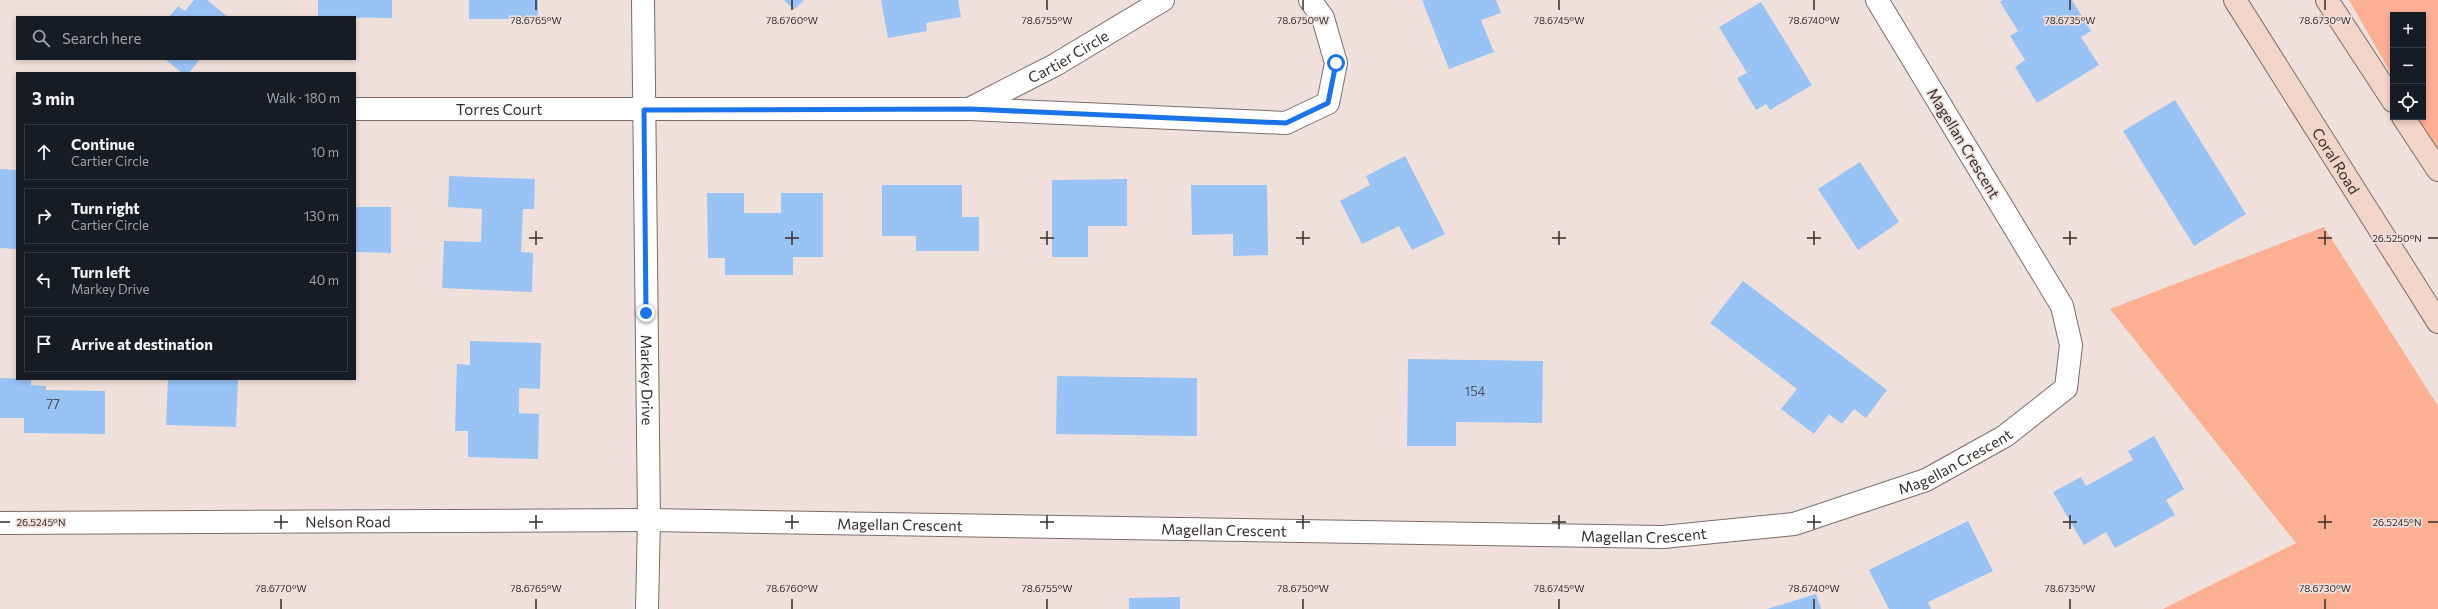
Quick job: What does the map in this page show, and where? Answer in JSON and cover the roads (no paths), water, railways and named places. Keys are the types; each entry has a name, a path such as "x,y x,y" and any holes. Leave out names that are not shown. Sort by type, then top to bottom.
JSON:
{"main road":[{"name":"Coral Road","path":"2235,0 2438,322"},
{"path":"2327,0 2390,96"},
{"path":"2405,120 2438,170"}],"street":[{"name":"Markey Drive","path":"643,0 649,520 647,609"},
{"name":"Cartier Circle","path":"970,109 1055,65 1163,0"},
{"name":"Cartier Circle","path":"644,110 970,109 1286,123 1328,103 1336,63 1323,18 1310,0"},
{"name":"Magellan Crescent","path":"649,520 1663,537 1794,524 1926,480 2005,436 2066,388 2071,345 2062,306 1877,0"},
{"name":"Torres Court","path":"356,109 644,110"},
{"name":"Nelson Road","path":"0,523 649,520"}]}
